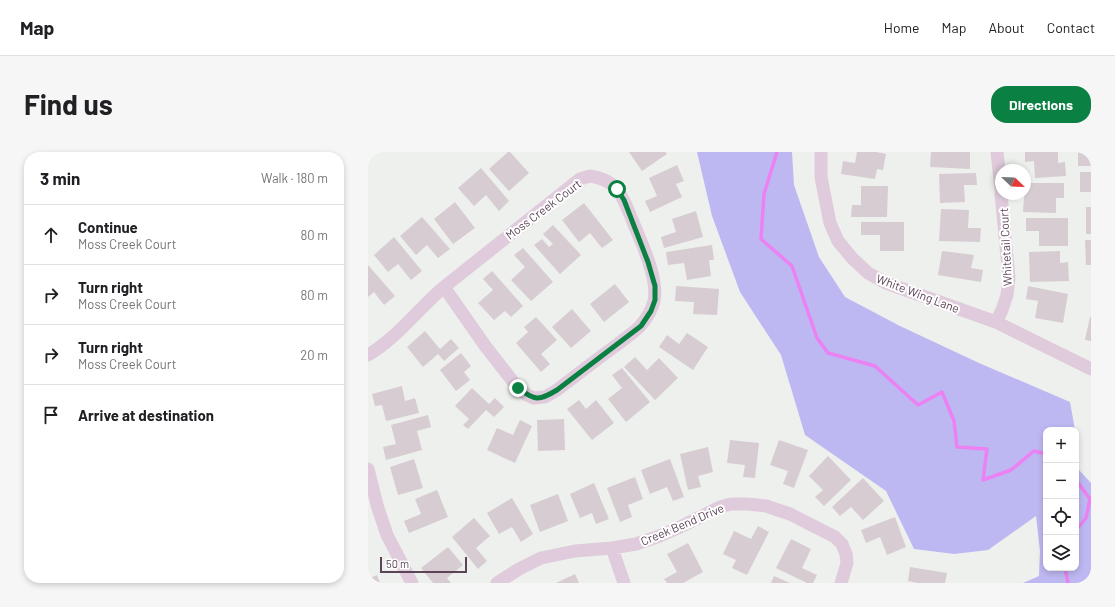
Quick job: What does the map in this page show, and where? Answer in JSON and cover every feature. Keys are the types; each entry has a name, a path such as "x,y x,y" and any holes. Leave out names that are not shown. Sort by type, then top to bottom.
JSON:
{"street":[{"name":"White Wing Lane","path":"820,152 821,176 830,223 838,242 868,273 886,283 996,322 1091,369"},
{"name":"Whitetail Court","path":"998,152 999,164"},
{"name":"Moss Creek Court","path":"368,355 382,346 401,329 444,287 580,179 590,176 608,181 617,189 624,200 648,262 655,286 655,300 651,311 641,326 557,390 545,397 534,398 518,388 486,348 444,287"},
{"name":"Whitetail Court","path":"996,322 1007,295 1009,278 1002,200"},
{"path":"368,469 387,535 412,583"},
{"name":"Creek Bend Drive","path":"497,583 519,569 541,558 575,551 612,548 636,544 680,527 720,507 731,504 747,504 766,506 790,514 835,537 842,544 846,554 846,563 841,583"},
{"path":"612,548 624,583"}],"shaded area":[{"path":"697,152 792,152 794,185 819,257 845,297 900,326 979,363 1070,402 1074,427 1043,427 1043,571 1079,571 1079,470 1091,483 1091,583 1023,583 1039,576 1040,551 1036,516 988,550 954,554 914,549 886,491 805,435 781,355 740,292 712,216"}],"building":[{"path":"508,152 510,152 529,173 509,191 489,169"},
{"path":"629,152 665,152 667,154 642,171"},
{"path":"857,152 876,152 886,154 883,170 877,169 875,179 841,174 843,161 855,163"},
{"path":"931,152 970,152 970,169 930,167"},
{"path":"1025,152 1058,152 1058,163 1065,162 1066,176 1035,178 1034,161 1025,162"},
{"path":"1078,152 1091,152 1091,166 1078,166"},
{"path":"677,165 684,181 676,184 682,197 650,212 645,201 657,196 649,178"},
{"path":"481,168 509,201 499,211 486,195 474,206 458,188"},
{"path":"1080,172 1091,172 1091,192 1080,192"},
{"path":"976,173 977,185 964,185 965,202 940,203 939,174"},
{"path":"1031,183 1064,183 1064,198 1056,198 1056,213 1023,212 1024,200 1031,200"},
{"path":"861,186 888,186 887,217 851,217 852,205 861,205"},
{"path":"455,202 475,228 453,244 434,219"},
{"path":"584,203 613,240 602,248 590,233 579,242 562,220"},
{"path":"1086,207 1091,207 1091,234 1086,234"},
{"path":"941,209 969,210 968,228 981,228 980,242 939,241"},
{"path":"696,211 703,237 664,248 661,237 676,232 672,219"},
{"path":"422,217 450,249 438,258 427,245 416,255 400,236"},
{"path":"1026,218 1068,218 1068,246 1039,246 1039,231 1026,231"},
{"path":"861,222 904,222 904,251 880,251 880,235 861,235"},
{"path":"553,225 581,255 560,274 534,245 542,239 549,247 553,244 543,234"},
{"path":"394,237 422,271 411,280 398,264 388,272 374,255"},
{"path":"1085,240 1091,240 1091,265 1086,265"},
{"path":"712,245 714,260 709,260 711,276 687,280 684,263 668,265 666,252"},
{"path":"523,248 553,282 531,301 511,280 525,267 514,255"},
{"path":"942,251 974,255 971,268 983,270 981,282 938,275"},
{"path":"1060,251 1060,263 1068,262 1069,281 1030,282 1029,252"},
{"path":"368,265 395,296 384,305 374,292 368,297"},
{"path":"492,271 523,306 511,317 505,311 494,320 478,303 493,290 483,279"},
{"path":"615,284 629,302 604,322 590,304"},
{"path":"676,286 719,289 717,315 693,314 694,302 675,301"},
{"path":"1028,286 1068,294 1063,323 1035,318 1038,301 1026,299"},
{"path":"572,309 591,331 571,348 552,327"},
{"path":"536,317 557,340 541,354 550,364 541,372 516,343 528,332 524,327"},
{"path":"1091,317 1091,341 1085,340"},
{"path":"425,331 440,349 451,339 459,348 444,361 438,354 423,367 407,347"},
{"path":"687,333 708,347 693,370 659,347 667,335 679,344"},
{"path":"461,353 471,366 464,372 470,380 456,391 440,370"},
{"path":"635,357 647,370 659,358 678,378 655,400 624,367"},
{"path":"622,368 650,402 626,422 608,399 622,388 612,375"},
{"path":"402,386 405,401 415,398 419,413 386,421 382,405 375,406 372,394"},
{"path":"472,388 489,404 495,398 504,407 494,417 486,410 468,429 463,425 469,419 455,406"},
{"path":"579,400 586,409 596,400 614,423 592,440 567,409"},
{"path":"428,415 431,427 417,431 422,450 386,460 383,447 396,444 391,425"},
{"path":"564,419 565,450 538,451 537,420"},
{"path":"520,420 532,426 515,463 487,450 497,428 513,435"},
{"path":"730,440 759,443 755,478 743,477 745,465 727,463"},
{"path":"779,440 808,450 794,488 783,484 788,471 770,465"},
{"path":"708,447 713,472 698,476 701,487 688,490 680,454"},
{"path":"828,456 851,480 824,506 815,497 823,490 809,476"},
{"path":"414,459 423,488 398,495 390,467"},
{"path":"670,459 684,497 673,501 667,487 650,494 641,470"},
{"path":"635,477 643,499 628,505 632,517 620,522 607,488"},
{"path":"863,478 884,501 863,520 851,507 840,516 832,507"},
{"path":"594,483 609,519 596,524 592,513 580,518 570,494"},
{"path":"437,490 448,517 409,533 404,521 421,514 415,499"},
{"path":"558,494 568,521 540,532 530,505"},
{"path":"512,498 533,534 521,542 512,527 499,534 487,513"},
{"path":"895,517 906,547 887,555 880,537 866,543 861,530"},
{"path":"474,518 490,536 476,548 487,561 478,569 452,537"},
{"path":"758,526 769,532 747,575 732,568 736,560 723,554 734,531 751,539"},
{"path":"791,539 811,549 802,568 817,575 813,583 807,583 776,568"},
{"path":"688,543 703,572 683,583 667,583 664,579 677,572 667,554"},
{"path":"448,547 463,565 447,578 451,583 433,583 421,568"},
{"path":"910,567 947,573 945,583 918,583 908,581"},
{"path":"575,574 579,583 556,583"},
{"path":"377,575 380,583 368,583 368,579"},
{"path":"774,576 790,583 771,583"}],"waterway":[{"path":"777,152 764,194 761,239 792,266 817,338 828,353 875,366 918,405 942,392 954,421 957,447 987,449 983,480 1011,470 1034,451 1043,453"},
{"path":"1079,484 1090,499 1086,518 1079,526"},
{"path":"1066,571 1068,583"}],"route":[{"path":"518,388 534,398 545,397 557,390 641,326 651,311 655,300 655,286 648,262 624,200 617,189"}]}
